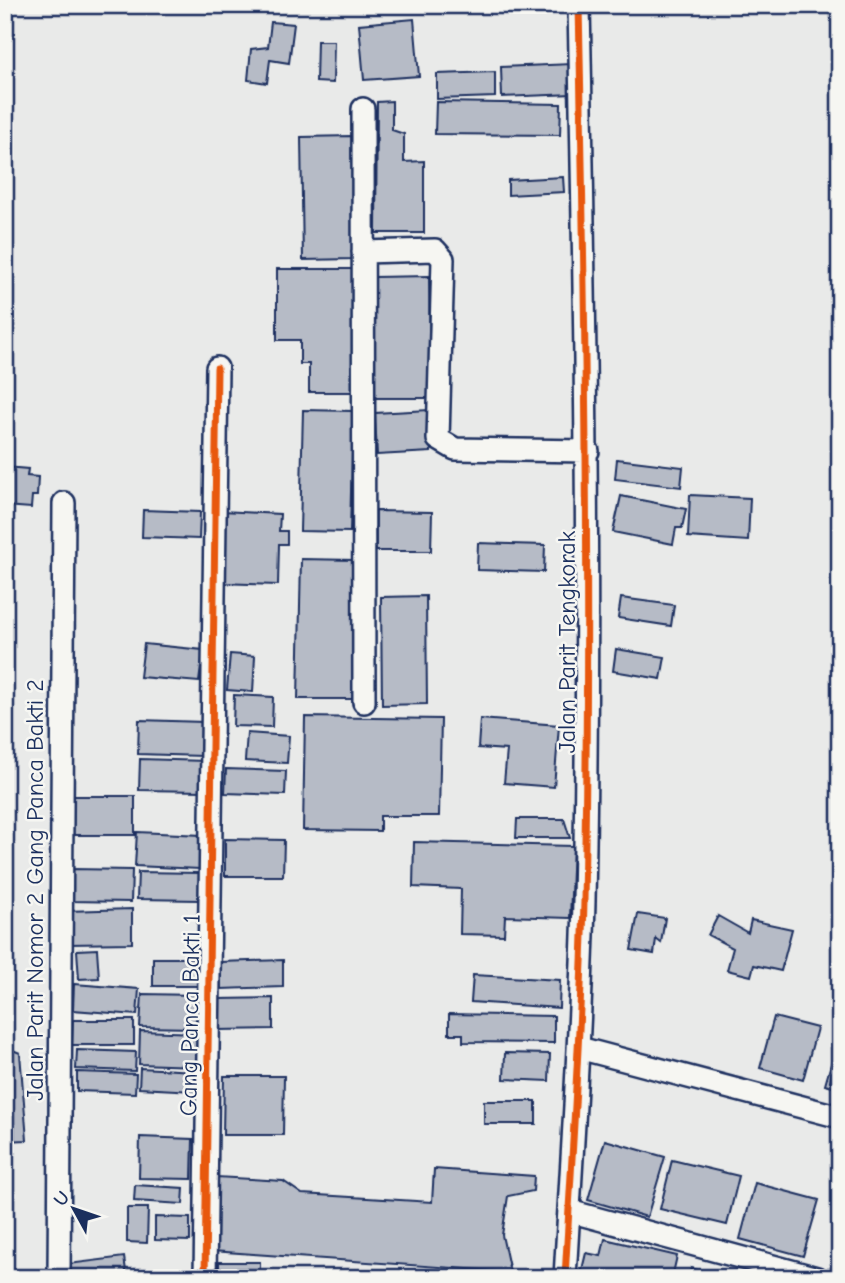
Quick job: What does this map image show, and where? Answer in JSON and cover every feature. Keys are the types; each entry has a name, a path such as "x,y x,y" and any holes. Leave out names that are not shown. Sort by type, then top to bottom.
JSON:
{"street":[{"name":"Jalan Parit Tengkorak","path":"565,1278 579,1048 585,825 588,451 579,5"},
{"path":"363,108 364,702"},
{"path":"363,252 435,250 443,259 438,439 444,446 455,449 588,451"},
{"name":"Gang Panca Bakti 1","path":"205,1278 217,368"},
{"name":"Jalan Parit Nomor 2 Gang Panca Bakti 2","path":"59,1278 64,503"},
{"path":"579,1048 840,1117"},
{"path":"569,1211 817,1278"}],"building":[{"path":"414,19 419,76 364,80 359,24"},
{"path":"271,22 294,24 289,63 270,60 267,83 248,80 251,49 268,47"},
{"path":"317,41 334,41 333,83 316,82"},
{"path":"572,64 573,94 502,97 501,67"},
{"path":"495,72 495,97 437,99 437,74"},
{"path":"392,101 392,130 404,134 404,162 424,161 424,233 376,233 377,102"},
{"path":"436,102 561,104 560,135 435,134"},
{"path":"352,136 354,259 303,260 301,137"},
{"path":"563,177 564,192 508,195 508,180"},
{"path":"277,269 360,269 359,392 309,392 309,364 300,364 300,340 277,340"},
{"path":"429,276 430,398 375,398 374,277"},
{"path":"303,410 353,411 350,532 300,531"},
{"path":"429,410 431,452 377,455 375,413"},
{"path":"617,459 683,467 681,487 615,479"},
{"path":"5,467 28,469 27,476 38,477 37,496 32,496 31,508 5,506"},
{"path":"690,495 750,498 748,541 688,537"},
{"path":"621,496 686,509 682,528 676,528 673,544 613,532"},
{"path":"143,510 200,512 199,539 142,537"},
{"path":"222,511 280,514 279,531 287,531 287,544 279,544 278,585 219,583"},
{"path":"376,511 432,512 431,551 376,551"},
{"path":"478,543 545,545 544,572 477,570"},
{"path":"301,559 355,560 352,699 298,699"},
{"path":"426,596 427,704 382,705 381,597"},
{"path":"621,598 674,605 671,626 618,618"},
{"path":"144,644 203,650 199,682 140,677"},
{"path":"616,649 665,657 661,679 613,671"},
{"path":"230,654 255,656 253,692 227,690"},
{"path":"234,695 273,697 272,727 233,726"},
{"path":"305,717 441,719 439,816 380,816 380,831 303,830"},
{"path":"480,719 559,725 554,787 504,783 507,750 478,748"},
{"path":"139,720 204,722 203,756 138,754"},
{"path":"247,733 289,736 287,763 245,761"},
{"path":"140,759 206,761 205,791 139,790"},
{"path":"226,769 286,771 285,795 225,793"},
{"path":"69,796 135,796 135,835 69,835"},
{"path":"517,819 564,819 570,838 516,838"},
{"path":"137,832 202,835 200,869 135,866"},
{"path":"225,839 284,840 283,876 225,876"},
{"path":"414,842 573,846 570,918 505,916 504,935 460,934 461,889 413,887"},
{"path":"71,869 132,870 131,902 70,901"},
{"path":"138,872 200,873 199,900 137,899"},
{"path":"132,909 132,943 68,944 67,911"},
{"path":"638,914 665,918 661,943 656,939 654,954 631,950"},
{"path":"718,916 748,933 751,920 792,929 781,971 754,965 751,976 727,970 733,948 708,935"},
{"path":"97,949 99,978 79,979 77,950"},
{"path":"153,958 198,958 198,986 153,986"},
{"path":"283,960 283,987 221,989 220,962"},
{"path":"473,975 560,980 559,1008 471,1002"},
{"path":"74,984 139,989 137,1015 73,1010"},
{"path":"142,994 197,995 196,1028 140,1027"},
{"path":"273,998 273,1029 217,1030 217,999"},
{"path":"449,1014 554,1016 554,1043 463,1042 463,1034 449,1034"},
{"path":"774,1017 817,1028 803,1080 760,1068"},
{"path":"73,1020 134,1020 134,1045 72,1045"},
{"path":"140,1031 198,1033 196,1066 139,1064"},
{"path":"840,1032 840,1089 825,1085"},
{"path":"840,1041 840,1083 830,1081"},
{"path":"5,1047 20,1053 27,1140 5,1141"},
{"path":"77,1050 136,1052 135,1071 76,1069"},
{"path":"505,1053 550,1054 549,1081 504,1079"},
{"path":"140,1068 195,1071 194,1091 139,1088"},
{"path":"77,1072 136,1074 135,1093 77,1091"},
{"path":"224,1076 284,1076 283,1135 223,1135"},
{"path":"484,1101 536,1101 536,1124 484,1124"},
{"path":"140,1137 193,1139 192,1179 139,1178"},
{"path":"605,1140 665,1157 647,1217 588,1200"},
{"path":"672,1160 739,1176 727,1225 660,1209"},
{"path":"434,1169 534,1176 533,1191 508,1196 502,1235 510,1272 212,1251 217,1177 283,1181 302,1194 432,1202"},
{"path":"755,1183 819,1200 803,1256 740,1239"},
{"path":"135,1185 184,1188 183,1204 134,1201"},
{"path":"127,1208 148,1208 147,1243 127,1242"},
{"path":"155,1217 190,1218 190,1241 155,1240"},
{"path":"605,1239 677,1256 672,1278 580,1278 586,1253 601,1256"},
{"path":"124,1257 127,1278 70,1278 68,1264"},
{"path":"219,1262 260,1262 260,1278 219,1278"},
{"path":"691,1268 723,1277 723,1278 688,1278"}],"cycle path":[{"path":"565,1278 581,995 586,789 586,453 579,5"},
{"path":"205,1278 217,368"}]}
